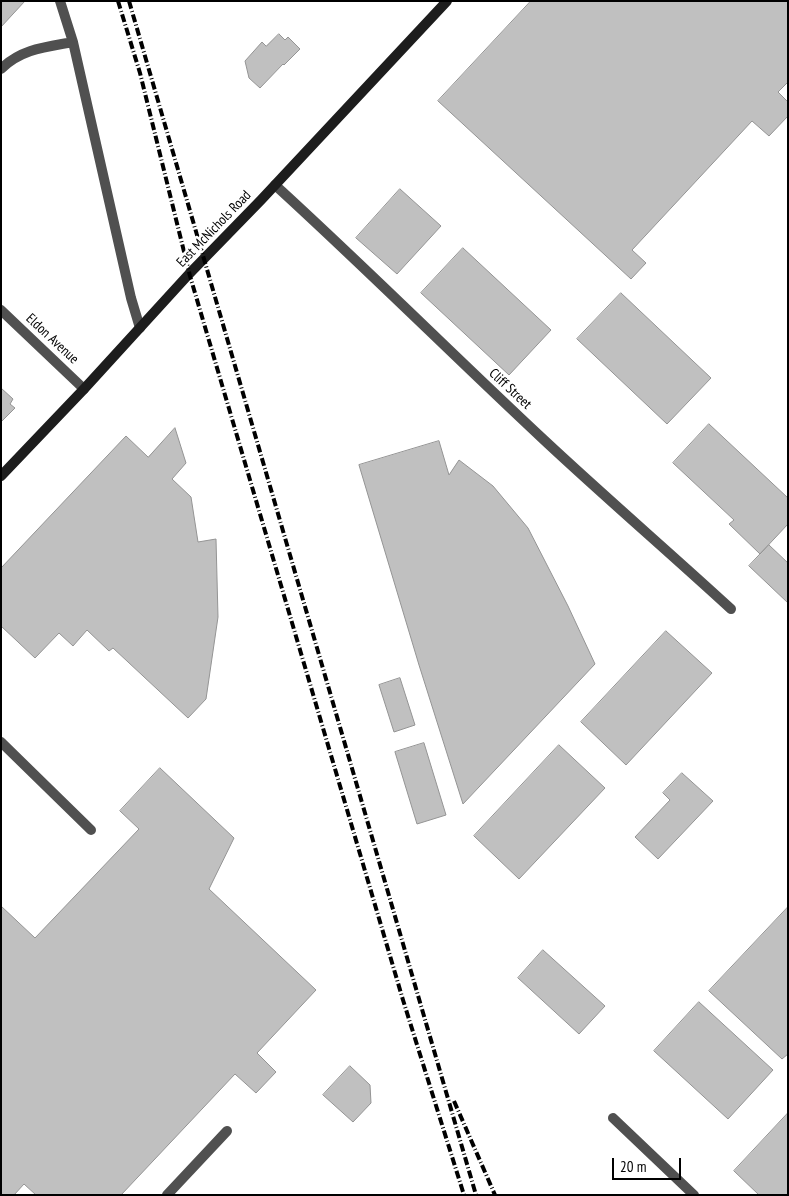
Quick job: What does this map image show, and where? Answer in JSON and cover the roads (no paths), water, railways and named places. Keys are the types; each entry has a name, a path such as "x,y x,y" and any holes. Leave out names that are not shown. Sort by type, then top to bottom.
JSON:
{"main road":[{"name":"East McNichols Road","path":"1,476 447,1"}],"street":[{"path":"60,1 73,42 131,298 140,328"},
{"path":"1,69 9,61 30,50 73,42"},
{"name":"Cliff Street","path":"275,185 544,441 731,609"},
{"name":"Eldon Avenue","path":"1,310 84,389"},
{"path":"1,742 92,830"},
{"path":"613,1118 694,1195"},
{"path":"166,1195 227,1131"}],"railway":[{"path":"118,1 140,73 190,276 403,1000 464,1195"},
{"path":"129,1 476,1195"},
{"path":"454,1101 495,1195"}]}
